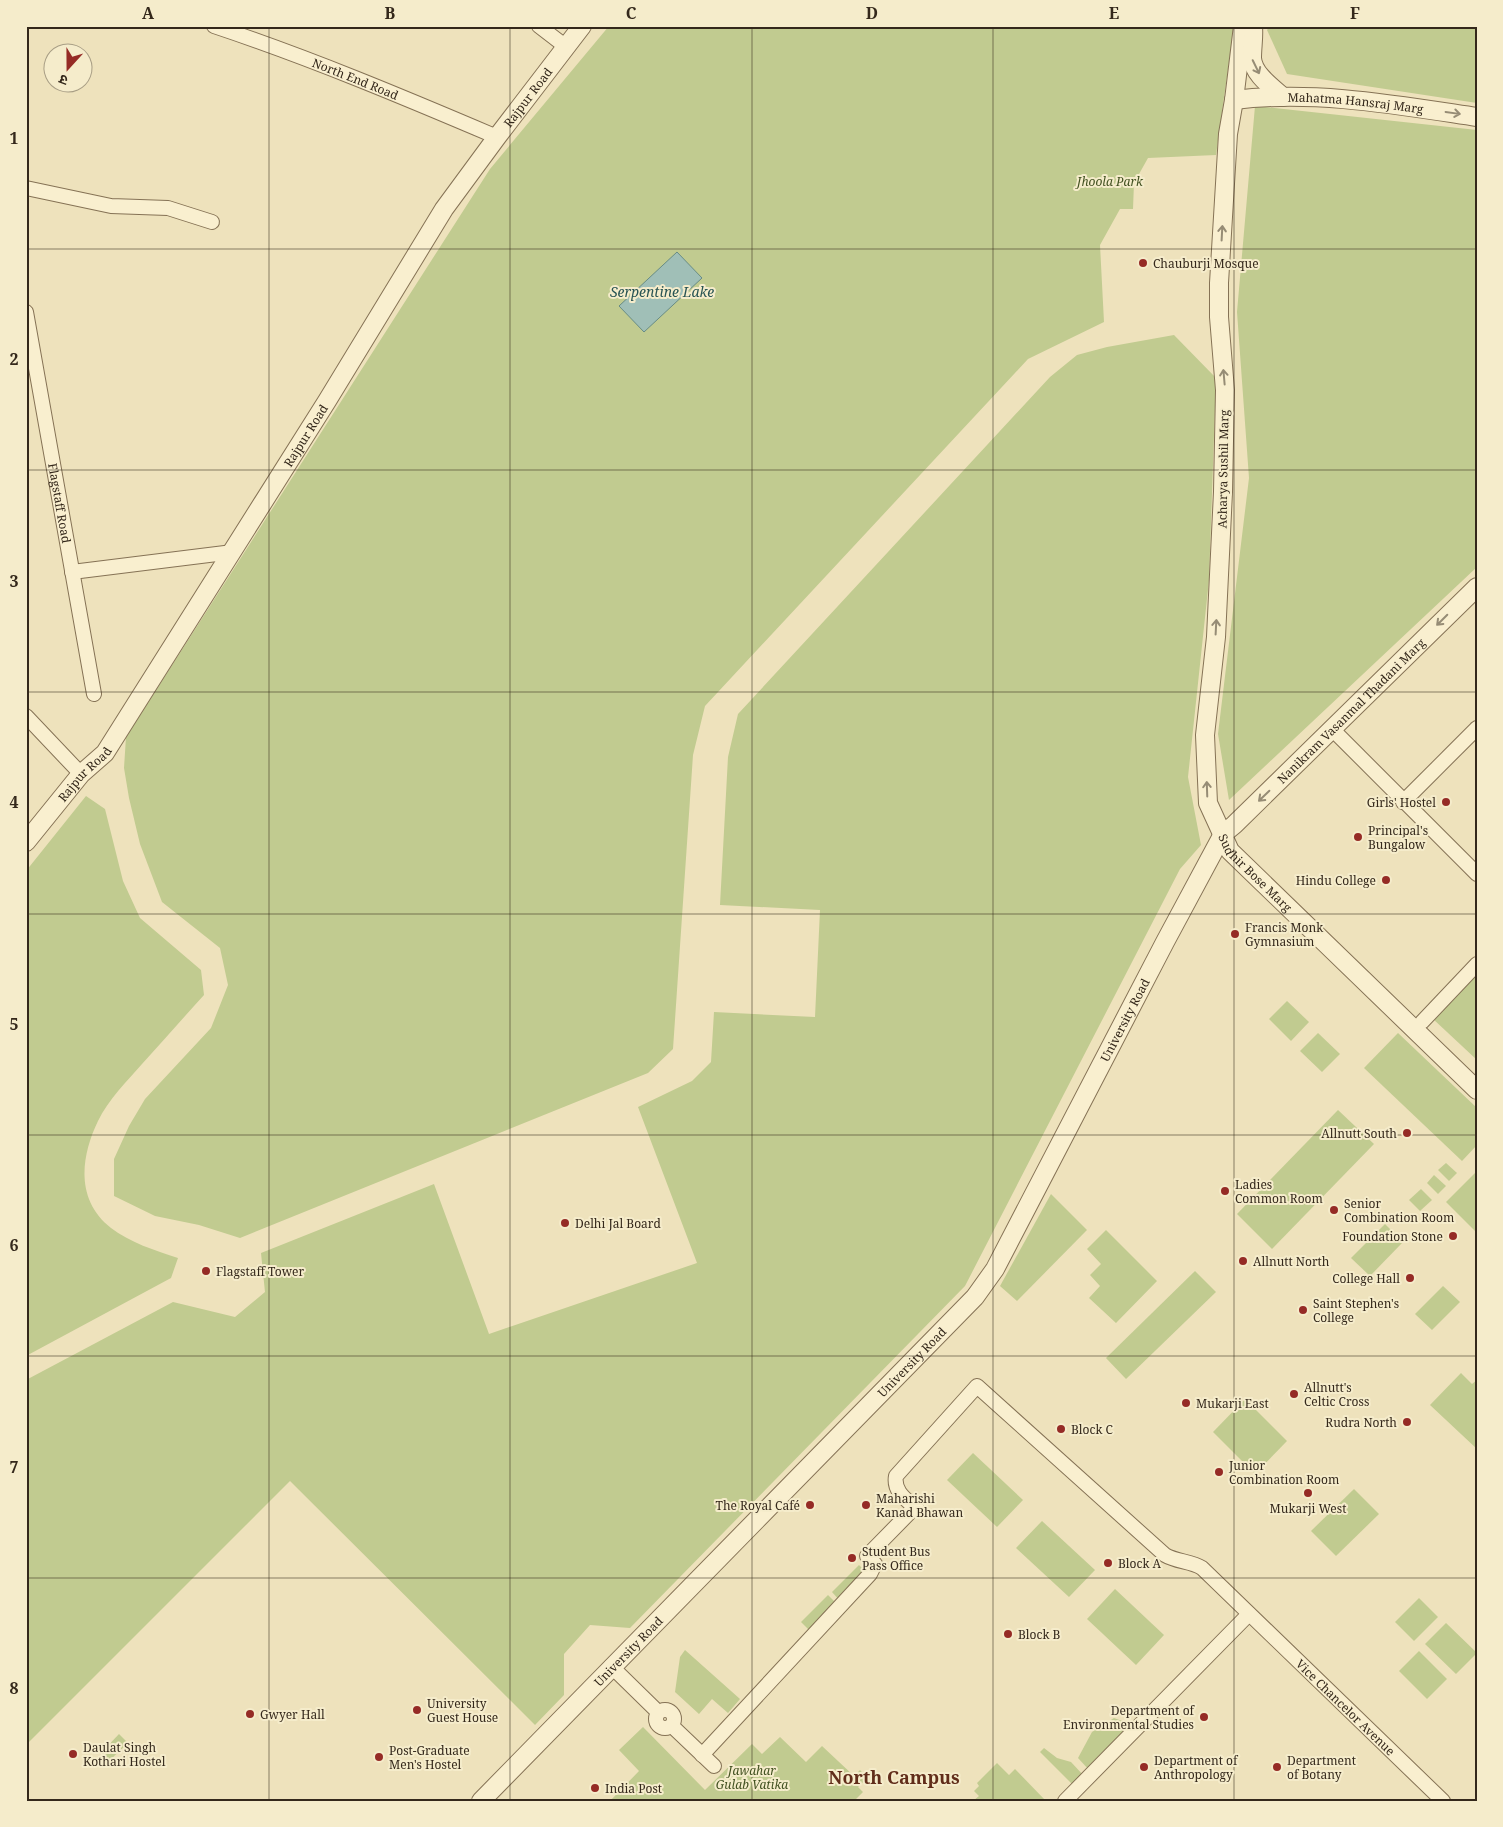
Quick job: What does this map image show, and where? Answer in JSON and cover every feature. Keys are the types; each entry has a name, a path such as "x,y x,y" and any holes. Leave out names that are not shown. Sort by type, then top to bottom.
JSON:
{"street":[{"name":"North End Road","path":"214,26 265,43 497,137"},
{"path":"539,26 565,46"},
{"name":"Rajpur Road","path":"26,842 81,774 104,753 233,552 444,209 565,46 582,26"},
{"name":"Acharya Sushil Marg","path":"1223,834 1208,803 1205,735 1216,637 1223,492 1225,390 1218,317 1219,283 1228,134 1243,26"},
{"path":"1253,26 1252,60 1254,66 1263,78 1283,97"},
{"name":"Mahatma Hansraj Marg","path":"1234,100 1283,97 1367,101 1477,117"},
{"path":"26,188 111,206 168,208 212,222"},
{"name":"Flagstaff Road","path":"26,312 94,694"},
{"path":"72,572 233,552"},
{"name":"Nanikram Vasanmal Thadani Marg","path":"1223,834 1477,586"},
{"path":"26,716 81,774"},
{"path":"1332,728 1403,802 1477,874"},
{"path":"1403,802 1477,728"},
{"name":"Sudhir Bose Marg","path":"1223,834 1237,841 1477,1075"},
{"name":"Sudhir Bose Marg","path":"1223,834 1230,851 1477,1090"},
{"name":"University Road","path":"481,1801 968,1303 995,1269 1223,834"},
{"path":"1422,1022 1477,964"},
{"name":"Vice Chancelor Avenue","path":"702,1755 870,1574 875,1564 867,1556 916,1508 897,1490 895,1484 896,1476 977,1386 1165,1555 1202,1568 1443,1801"},
{"path":"1066,1801 1249,1614"},
{"path":"612,1666 658,1712 656,1719 659,1726 666,1728 672,1726 714,1766"}],"green space":[{"name":"Jhoola Park","path":"609,26 1234,26 1216,155 1148,158 1134,183 1133,209 1120,209 1100,245 1104,322 1028,359 705,706 693,755 673,1049 648,1073 240,1238 199,1225 155,1216 114,1196 114,1159 129,1126 145,1099 211,1028 228,985 220,948 162,902 140,844 129,798 124,768 126,737 490,169"},
{"path":"1270,26 1477,26 1477,103 1287,74 1267,30"},
{"path":"1255,106 1477,130 1477,567 1229,800 1218,734 1249,478 1237,312"},
{"path":"1174,335 1216,378 1209,580 1188,777 1201,845 1180,869 965,1286 630,1628 590,1625 564,1654 564,1695 535,1725 290,1481 26,1745 26,1380 173,1302 235,1317 265,1292 261,1253 434,1184 489,1334 697,1263 638,1107 692,1081 711,1062 714,1012 815,1017 820,910 720,905 728,757 738,714 1050,377 1077,355 1107,347"},
{"path":"86,796 105,809 123,881 140,918 201,970 204,995 112,1098 92,1135 85,1164 87,1192 92,1205 100,1217 111,1228 126,1238 178,1258 171,1278 26,1356 26,871"},
{"path":"1477,971 1477,1060 1432,1018"},
{"path":"1287,1001 1309,1022 1291,1041 1269,1019"},
{"path":"1318,1033 1340,1054 1322,1072 1300,1051"},
{"path":"1398,1033 1477,1108 1477,1145 1462,1161 1364,1068"},
{"path":"1338,1110 1374,1144 1272,1249 1237,1214"},
{"path":"1446,1163 1457,1173 1449,1181 1438,1170"},
{"path":"1477,1171 1477,1233 1446,1202"},
{"path":"1434,1175 1446,1186 1438,1194 1427,1183"},
{"path":"1421,1189 1432,1200 1420,1211 1409,1200"},
{"path":"1051,1194 1087,1230 1017,1301 1000,1286"},
{"path":"1385,1224 1403,1242 1370,1276 1351,1258"},
{"path":"1106,1230 1157,1281 1116,1323 1089,1298 1100,1286 1090,1275 1101,1264 1087,1249"},
{"path":"1195,1271 1216,1292 1126,1379 1106,1358"},
{"path":"1443,1286 1460,1302 1432,1330 1415,1314"},
{"path":"1461,1373 1472,1384 1477,1380 1477,1449 1430,1405"},
{"path":"1245,1399 1287,1441 1255,1474 1213,1432"},
{"path":"973,1453 1023,1500 997,1527 947,1480"},
{"path":"1354,1489 1379,1514 1336,1556 1311,1531"},
{"path":"1042,1521 1095,1570 1069,1597 1016,1548"},
{"path":"859,1565 867,1573 840,1601 832,1592"},
{"path":"1115,1589 1164,1635 1136,1665 1087,1619"},
{"path":"828,1595 836,1603 810,1631 801,1622"},
{"path":"1419,1598 1438,1617 1414,1641 1395,1622"},
{"path":"1446,1623 1477,1653 1456,1674 1425,1644"},
{"path":"685,1650 740,1699 728,1713 712,1699 699,1714 675,1692 680,1657"},
{"path":"1419,1651 1447,1679 1427,1699 1399,1671"},
{"path":"1114,1718 1133,1725 1090,1771 1078,1758 1092,1732"},
{"name":"Jawahar Gulab Vatika","path":"643,1727 705,1790 752,1744 762,1754 780,1737 806,1762 822,1746 854,1776 860,1770 867,1778 858,1787 863,1792 854,1801 610,1801 639,1771 619,1750"},
{"path":"119,1734 128,1743 109,1761 101,1753"},
{"path":"1044,1748 1057,1758 1071,1762 1084,1776 1074,1786 1040,1752"},
{"path":"997,1763 1009,1775 1015,1769 1046,1801 973,1801 979,1796 974,1791 979,1786 977,1783"}],"water":[{"name":"Serpentine Lake","path":"677,252 702,278 644,332 619,306"}],"place":[{"name":"Chauburji Mosque","path":"1143,263"},
{"name":"Girls' Hostel","path":"1446,802"},
{"name":"Principal's Bungalow","path":"1358,837"},
{"name":"Hindu College","path":"1386,880"},
{"name":"Francis Monk Gymnasium","path":"1235,934"},
{"name":"Allnutt South","path":"1407,1133"},
{"name":"Ladies Common Room","path":"1225,1191"},
{"name":"Senior Combination Room","path":"1334,1210"},
{"name":"Delhi Jal Board","path":"565,1223"},
{"name":"Foundation Stone","path":"1453,1236"},
{"name":"Allnutt North","path":"1243,1261"},
{"name":"Flagstaff Tower","path":"206,1271"},
{"name":"College Hall","path":"1410,1278"},
{"name":"Saint Stephen's College","path":"1303,1310"},
{"name":"Allnutt's Celtic Cross","path":"1294,1394"},
{"name":"Mukarji East","path":"1186,1403"},
{"name":"Rudra North","path":"1407,1422"},
{"name":"Block C","path":"1061,1429"},
{"name":"Junior Combination Room","path":"1219,1472"},
{"name":"Mukarji West","path":"1308,1493"},
{"name":"The Royal Café","path":"810,1505"},
{"name":"Maharishi Kanad Bhawan","path":"866,1505"},
{"name":"Student Bus Pass Office","path":"852,1558"},
{"name":"Block A","path":"1108,1563"},
{"name":"Block B","path":"1008,1634"},
{"name":"University Guest House","path":"417,1710"},
{"name":"Gwyer Hall","path":"250,1714"},
{"name":"Department of Environmental Studies","path":"1204,1717"},
{"name":"Daulat Singh Kothari Hostel","path":"73,1754"},
{"name":"Post-Graduate Men's Hostel","path":"379,1757"},
{"name":"Department of Anthropology","path":"1144,1767"},
{"name":"Department of Botany","path":"1277,1767"},
{"name":"India Post","path":"595,1788"}],"district":[{"name":"North Campus","path":"894,1777"}]}
